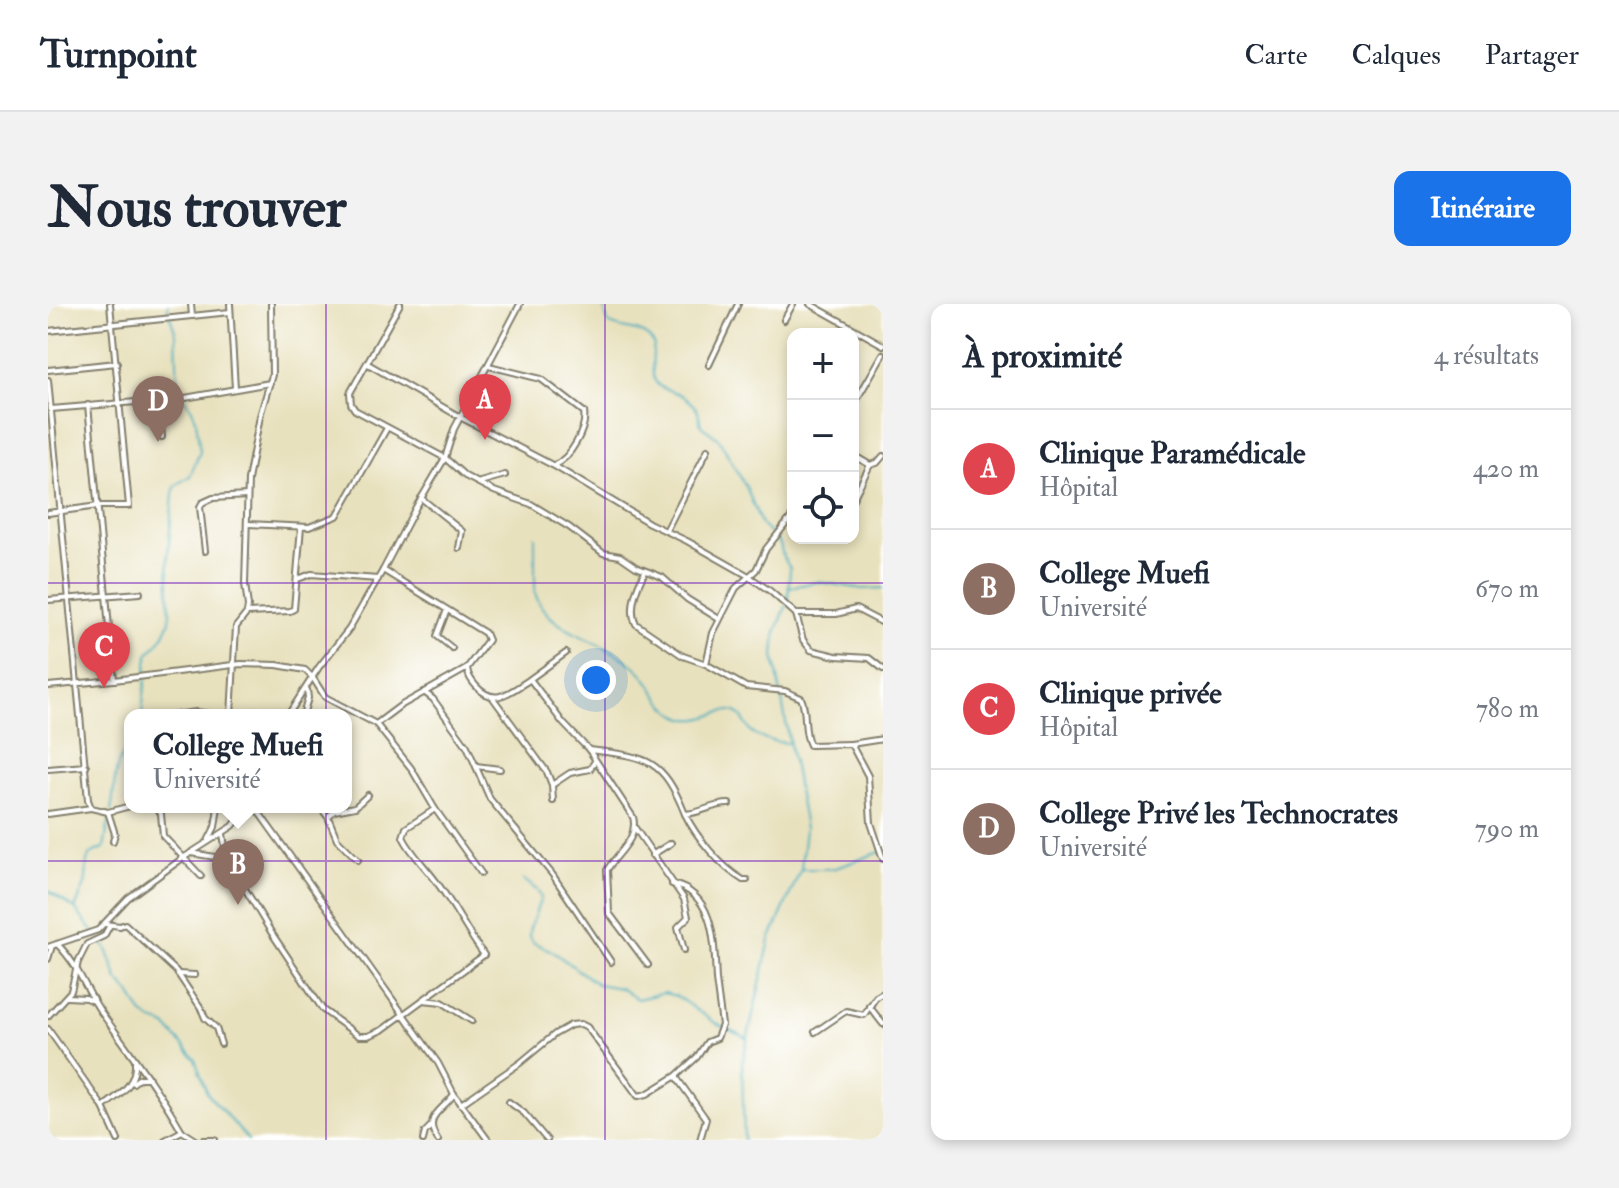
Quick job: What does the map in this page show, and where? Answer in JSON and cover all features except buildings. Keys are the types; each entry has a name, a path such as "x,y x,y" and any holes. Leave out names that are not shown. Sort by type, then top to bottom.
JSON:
{"street":[{"path":"48,513 98,506 129,506 110,304"},
{"path":"191,304 192,316"},
{"path":"230,304 235,388"},
{"path":"231,709 237,624 247,613 247,496 260,416 270,383 271,304"},
{"path":"400,304 350,393 349,399 355,410 445,458 459,472 531,504 569,527 598,550 620,556 645,572 662,577 687,599 719,619"},
{"path":"292,709 349,629 378,579 445,458 460,417 520,304"},
{"path":"709,365 738,304"},
{"path":"784,320 793,304"},
{"path":"810,304 883,345"},
{"path":"48,331 230,312"},
{"path":"856,400 883,354"},
{"path":"48,370 117,363"},
{"path":"368,364 747,575 796,614 803,640 811,650 836,656 869,658 883,669"},
{"path":"489,366 541,379 584,412 585,418 572,448 564,461 553,465"},
{"path":"48,380 87,796 91,808"},
{"path":"51,409 158,400 270,383"},
{"path":"158,400 162,437"},
{"path":"88,405 114,680"},
{"path":"248,524 301,527 332,519 342,511 387,428"},
{"path":"666,531 708,449"},
{"path":"859,459 870,465 883,456"},
{"path":"859,487 870,465"},
{"path":"478,482 505,475"},
{"path":"48,477 58,476"},
{"path":"205,551 202,503 213,498 247,496"},
{"path":"421,498 462,531 459,548"},
{"path":"706,664 709,644 736,588 756,570 766,549 787,523"},
{"path":"247,613 293,611 301,527"},
{"path":"376,724 387,714 467,668 488,640 488,637 383,570"},
{"path":"645,572 638,585 633,608 636,624 683,656 706,664 752,690 785,691 801,698 806,737 810,745 883,739"},
{"path":"298,579 311,574 378,579"},
{"path":"48,600 140,593"},
{"path":"796,614 836,614 856,609 883,623"},
{"path":"447,610 437,636 452,648"},
{"path":"493,698 503,696 566,653"},
{"path":"48,686 265,664 305,670 325,697 348,709"},
{"path":"467,668 469,678 482,692 493,698 547,772 553,801"},
{"path":"530,679 563,723 589,750 628,808 635,828 686,906 688,917 678,927 684,950"},
{"path":"305,709 308,698 306,688"},
{"path":"424,692 433,699 458,733 490,799 552,874 611,962"},
{"path":"352,711 376,724 411,768 435,809 481,873"},
{"path":"851,744 868,776 871,823 883,859"},
{"path":"589,750 638,757 653,763 664,775 697,835 731,873 747,880"},
{"path":"552,785 570,773 590,769 595,761"},
{"path":"48,769 86,766"},
{"path":"476,766 500,769"},
{"path":"352,808 368,795"},
{"path":"685,814 702,811 714,804 729,804"},
{"path":"48,814 91,808 108,812 124,808"},
{"path":"223,834 227,859 327,1015 353,1029 359,1036 365,1036 382,1030 484,955 457,918 441,888 403,837 406,828 435,809"},
{"path":"108,812 115,834 113,841"},
{"path":"159,813 163,836 201,876"},
{"path":"207,843 215,827 217,813"},
{"path":"48,1016 74,986 76,967 87,944 104,936 108,925 128,898 183,858 223,834 244,813"},
{"path":"259,813 438,1063 454,1094 488,1140"},
{"path":"325,813 337,839 358,860"},
{"path":"328,817 332,813"},
{"path":"635,828 626,846 607,870 608,907 611,917 648,965"},
{"path":"652,855 671,843"},
{"path":"191,853 227,859"},
{"path":"461,1104 571,1025 587,1027 638,1096 647,1094 676,1076 697,1057 707,1042 717,1038 722,1025 713,932 696,895 672,884"},
{"path":"53,946 108,925 125,924 178,974 205,1018 216,1028 221,1044"},
{"path":"48,959 53,946"},
{"path":"53,946 70,956 95,1002 182,1131 193,1140"},
{"path":"178,974 195,975"},
{"path":"815,1032 843,1012 864,1015 876,997 883,993"},
{"path":"67,997 95,1002"},
{"path":"423,1000 442,1002 472,1021"},
{"path":"869,1006 883,1024"},
{"path":"48,1029 103,1107 118,1140"},
{"path":"131,1085 135,1059"},
{"path":"676,1076 706,1119 700,1140"},
{"path":"103,1107 140,1078 149,1078"},
{"path":"438,1140 432,1131 438,1109 454,1094"},
{"path":"509,1102 524,1113 547,1140"},
{"path":"423,1140 425,1132 433,1124"},
{"path":"165,1140 182,1131"},
{"path":"204,1140 215,1140"}],"waterway":[{"path":"143,709 148,655 170,621 168,555 173,493 176,485 190,476 200,452 196,420 178,390 176,334 168,304"},
{"path":"603,304 608,323 644,334 654,344 652,364 657,383 685,398 697,409 701,426 719,439 747,489 761,524 780,544 790,568 788,602 776,632 774,656 805,828 801,869 770,940 742,1063 744,1140"},
{"path":"535,536 535,593 548,615 633,665 672,712 693,719 725,711 735,712 757,735 788,743"},
{"path":"790,587 818,582 863,589 883,588"},
{"path":"111,811 117,767 124,752"},
{"path":"75,909 85,884 88,858 104,848 109,821"},
{"path":"801,869 833,869 883,851"},
{"path":"523,879 538,891 541,898 530,928 529,936 534,943 552,951 597,984 620,988 637,999 664,993 676,996 717,1024 747,1038"},
{"path":"48,890 75,909 107,949 118,980 142,1013 166,1026 195,1059 207,1093 248,1140"}],"place":[{"name":"Clinique Paramédicale","path":"485,440"},
{"name":"College Privé les Technocrates","path":"158,442"},
{"name":"Clinique privée","path":"104,688"},
{"name":"College Muefi","path":"238,905"}]}
